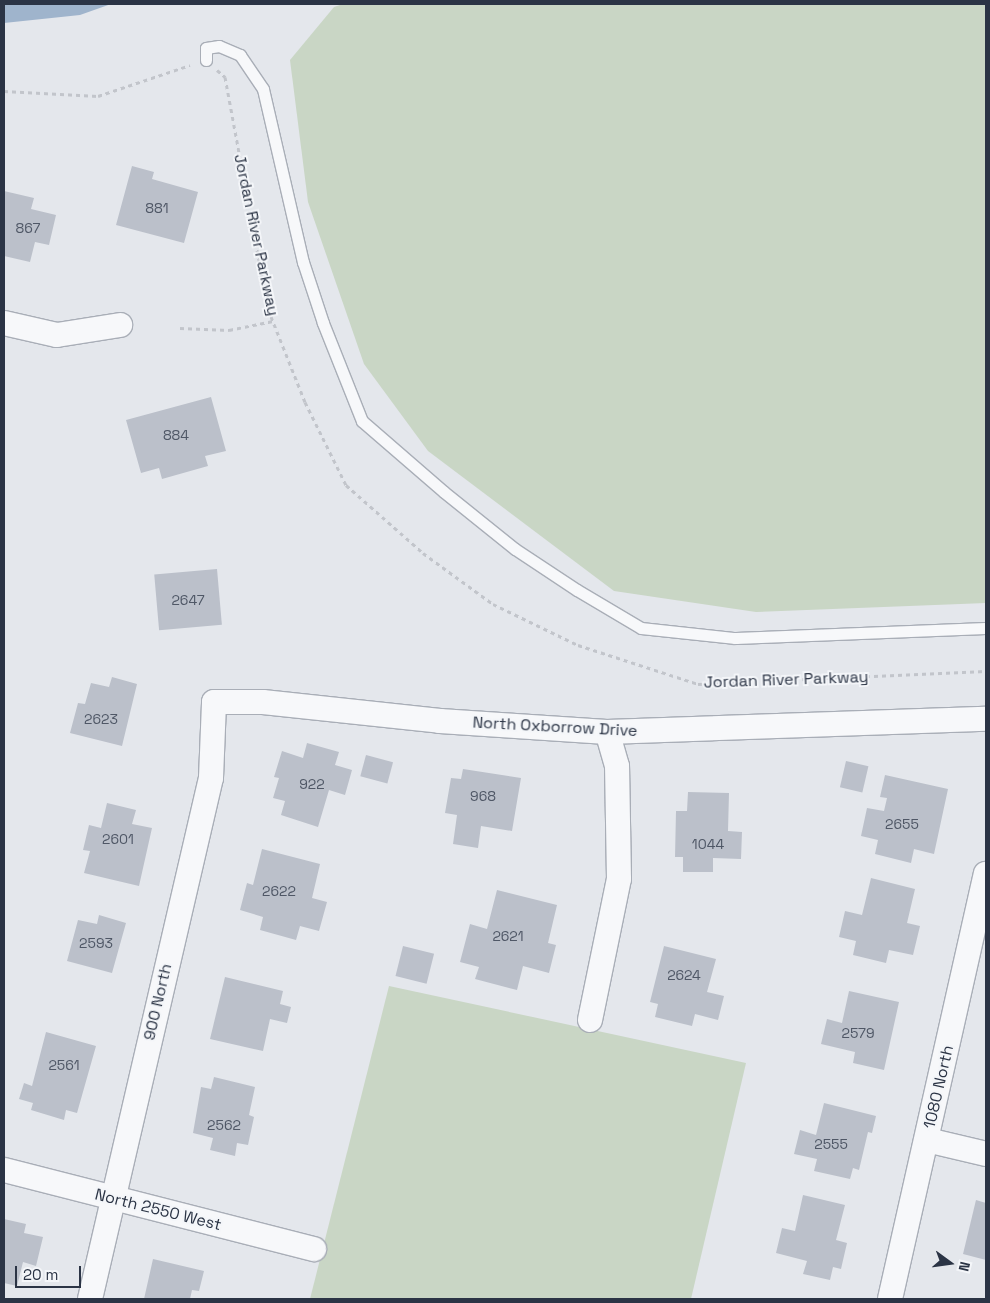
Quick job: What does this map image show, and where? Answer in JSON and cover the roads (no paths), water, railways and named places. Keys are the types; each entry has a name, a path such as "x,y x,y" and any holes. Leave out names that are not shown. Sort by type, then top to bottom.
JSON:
{"street":[{"path":"4,323 58,335 120,325"},
{"name":"North Oxborrow Drive","path":"214,702 263,702 440,721 607,732 986,719"},
{"name":"900 North","path":"90,1299 211,778 214,702"},
{"path":"590,1020 619,878 617,766 607,732"},
{"name":"1080 North","path":"890,1299 986,874"},
{"path":"927,1140 986,1154"},
{"name":"North 2550 West","path":"4,1170 314,1249"}],"lane":[{"path":"206,60 206,48 219,46 240,54 263,89 303,262 323,323 362,421 515,550 641,628 735,638 986,628"}],"water":[{"path":"4,4 111,4 80,15 4,23"}]}
